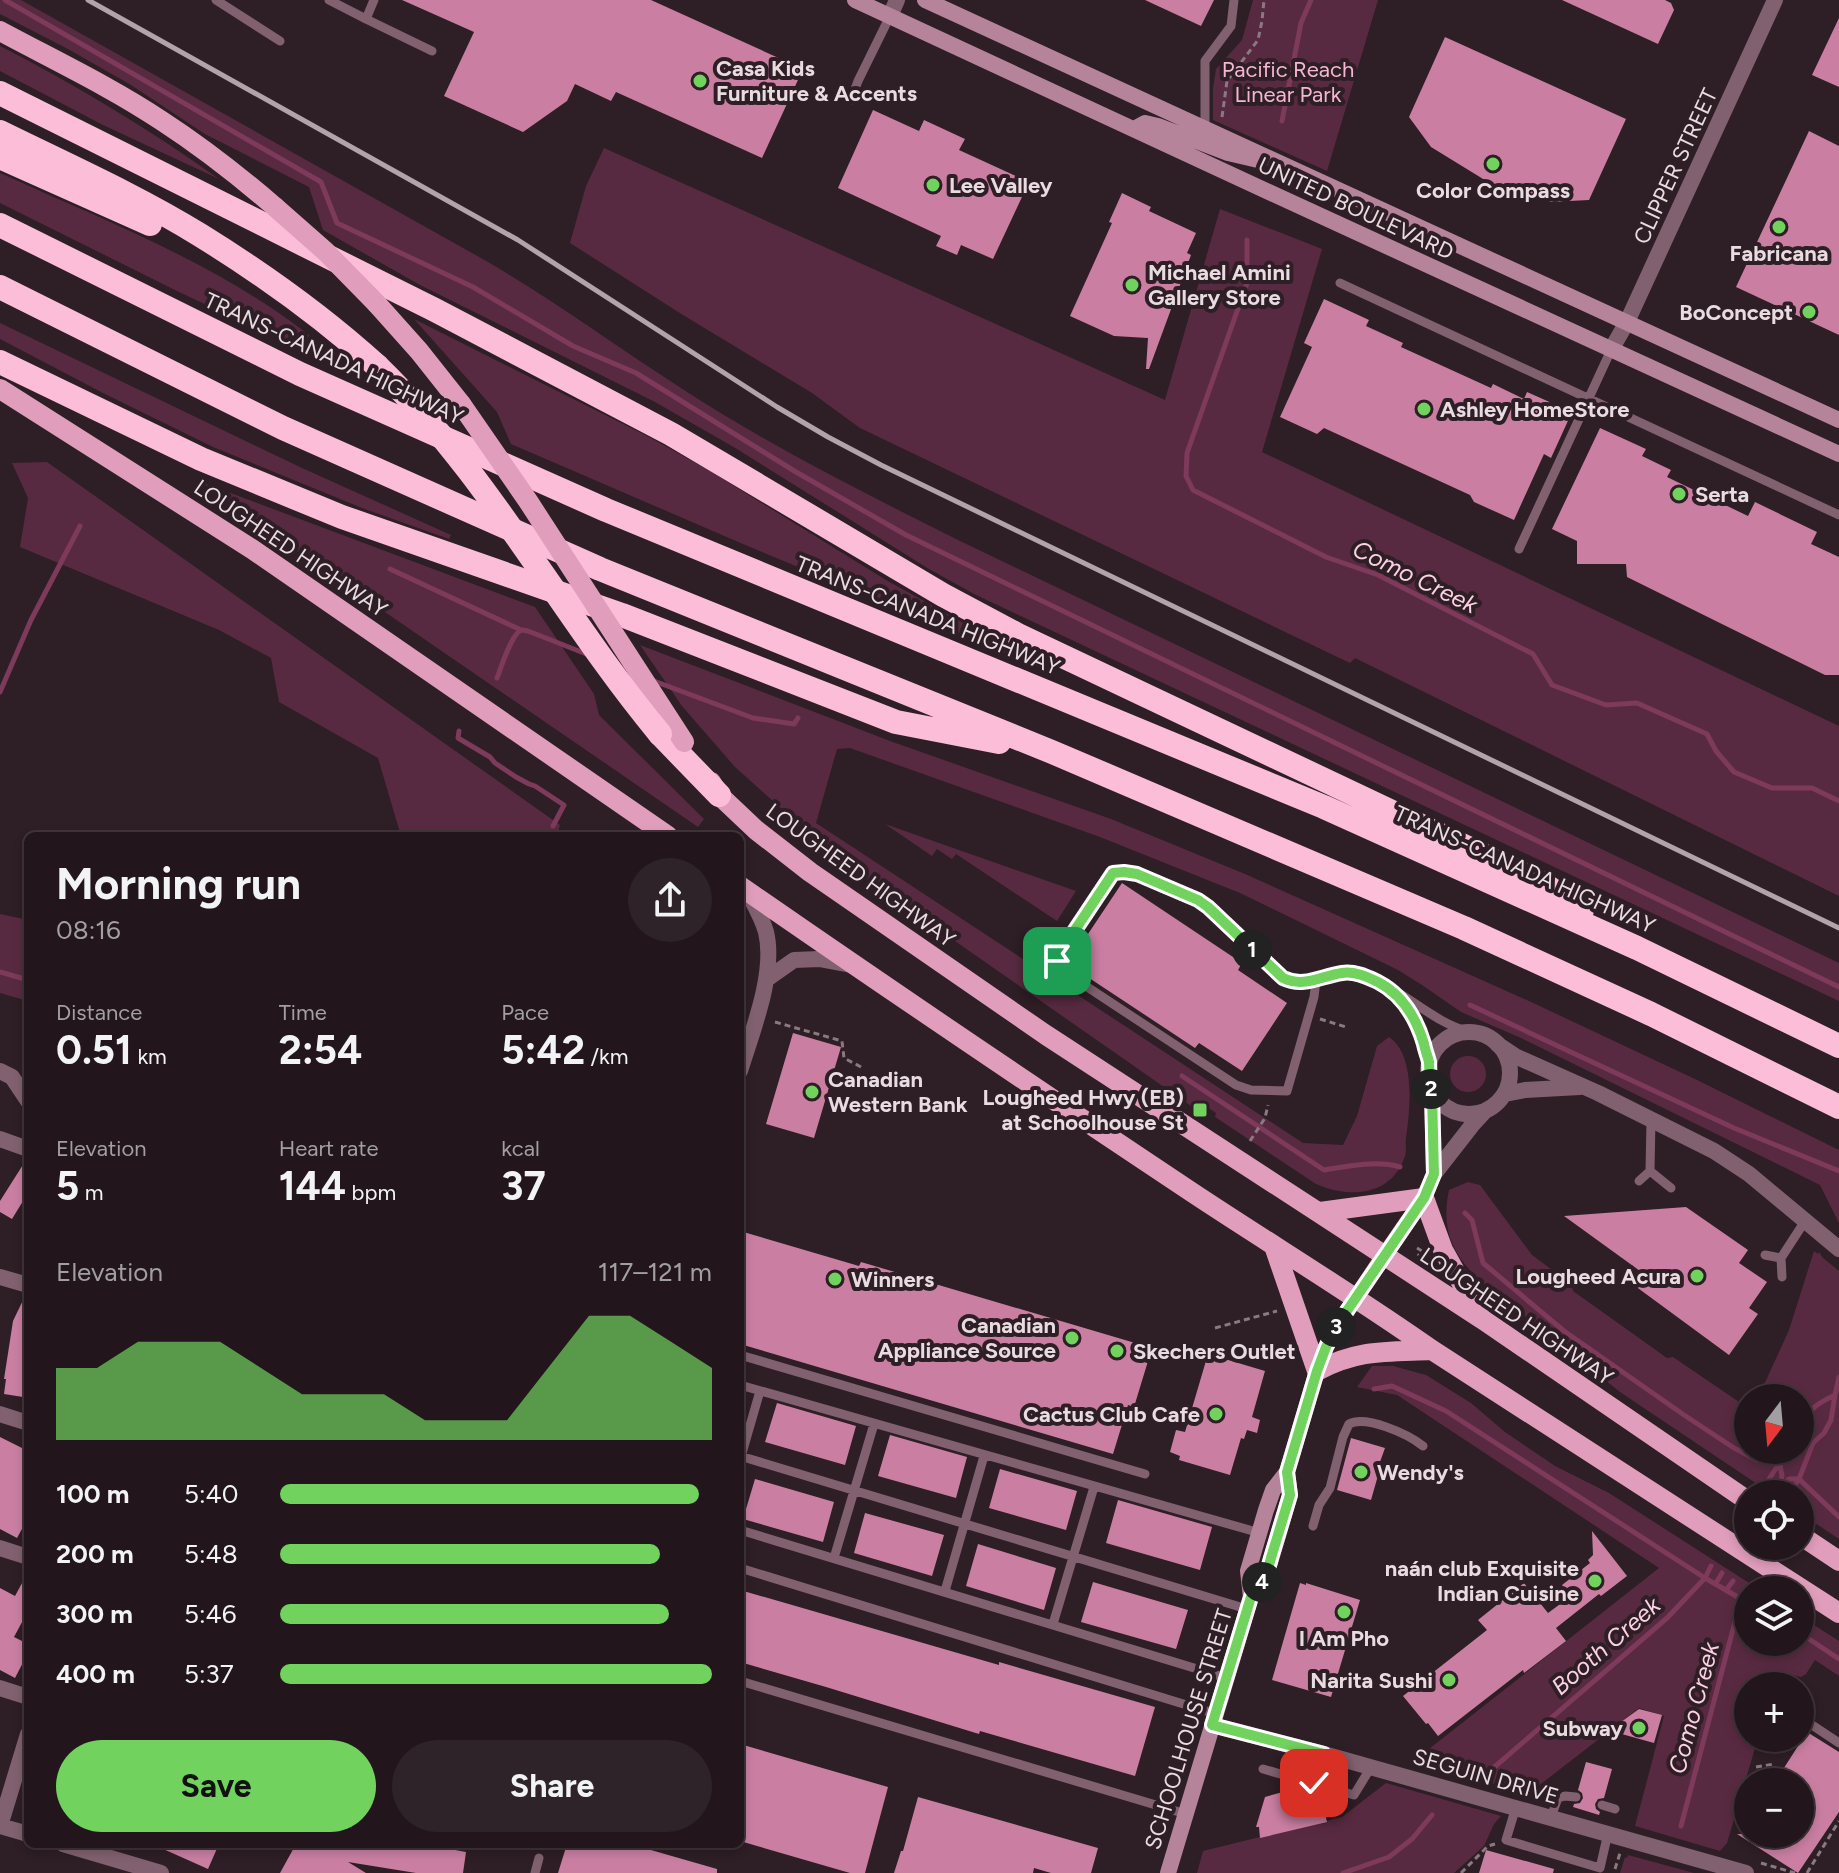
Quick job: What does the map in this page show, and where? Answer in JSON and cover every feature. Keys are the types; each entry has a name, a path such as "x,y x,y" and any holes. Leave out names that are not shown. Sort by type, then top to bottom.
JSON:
{"highway":[{"path":"0,93 435,310 671,434 943,595 1018,635 1542,883 1637,948"},
{"path":"0,132 198,234 297,302 377,366 438,430 635,704 719,795"},
{"path":"0,157 193,244 297,302"},
{"name":"TRANS-CANADA HIGHWAY","path":"0,225 300,374 606,510 1324,807 1637,948 1839,1046"},
{"path":"0,287 283,428 600,569 1052,752 1464,928 1651,1014 1839,1107"},
{"path":"0,362 201,459 273,490 622,615 896,722 1052,752"}],"main road":[{"name":"UNITED BOULEVARD","path":"855,0 1839,454"},
{"name":"UNITED BOULEVARD","path":"925,0 1839,420"},
{"name":"LOUGHEED HIGHWAY","path":"0,31 160,120 225,165 325,251 377,304 461,404 528,501 719,795 756,830 810,872 1046,1035 1482,1319 1734,1491"},
{"path":"1134,129 1145,123 1158,126 1228,153 1283,164"},
{"name":"LOUGHEED HIGHWAY","path":"0,389 252,549 662,832"},
{"path":"744,889 1274,1246 1839,1613"},
{"path":"1320,1212 1424,1198 1443,1250 1482,1319"},
{"path":"1274,1246 1317,1371 1362,1353 1432,1350"},
{"name":"SCHOOLHOUSE STREET","path":"1249,1603 1248,1571 1273,1490 1287,1472 1317,1371 1337,1326 1383,1257"},
{"name":"SCHOOLHOUSE STREET","path":"1168,1873 1249,1603 1266,1576 1290,1495 1287,1472"},
{"path":"1814,1544 1839,1561"}],"street":[{"path":"890,16 897,0"},
{"name":"CLIPPER STREET","path":"1611,350 1627,322 1775,0"},
{"path":"744,890 762,918 767,937 767,979 744,1057"},
{"path":"767,979 794,960 819,959 853,965"},
{"path":"1497,1044 1510,1067 1505,1094 1497,1104 1485,1111 1461,1114 1450,1110 1432,1093 1429,1063 1444,1041 1456,1034 1470,1032 1489,1038 1515,1056 1728,1159 1839,1249"},
{"path":"0,1071 12,1077 24,1095"},
{"path":"1505,1094 1581,1087"},
{"name":"SCHOOLHOUSE STREET","path":"1432,1093 1434,1174"},
{"name":"SCHOOLHOUSE STREET","path":"1383,1257 1424,1198 1434,1174 1485,1111"},
{"path":"0,1139 24,1148"},
{"path":"0,1277 24,1284"},
{"path":"0,1414 24,1422"},
{"path":"0,1548 24,1556"},
{"path":"0,1688 24,1696"},
{"name":"SEGUIN DRIVE","path":"1214,1719 1324,1754 1608,1833 1748,1866"},
{"path":"24,1747 0,1826 24,1833"},
{"path":"77,1848 161,1873"}],"lane":[{"path":"216,0 280,41"},
{"path":"329,0 432,51"},
{"path":"366,19 374,0"},
{"path":"1205,128 1201,60 1231,26 1234,0"},
{"path":"851,100 890,16"},
{"path":"1340,283 1839,515"},
{"path":"1519,549 1611,350"},
{"path":"1316,980 1287,1091 1251,1090 1236,1085 1063,971 1058,958 1113,873 1137,874 1208,907 1283,978 1304,983 1340,973 1356,973 1411,1000 1446,1025 1470,1032"},
{"path":"1395,992 1415,1019 1429,1063"},
{"path":"1639,1181 1650,1171 1651,1120"},
{"path":"1650,1171 1671,1188"},
{"path":"1782,1277 1781,1258 1805,1221"},
{"path":"1765,1255 1781,1258"},
{"path":"744,1356 1145,1474"},
{"path":"744,1386 1260,1533"},
{"path":"744,1444 760,1391"},
{"path":"1313,1526 1319,1505 1330,1488 1349,1424 1358,1420 1368,1422 1406,1434 1423,1446"},
{"path":"834,1558 874,1424"},
{"path":"945,1591 984,1456"},
{"path":"744,1458 1073,1557 1249,1603"},
{"path":"1053,1624 1094,1487"},
{"path":"744,1531 1227,1678"},
{"path":"744,1569 1214,1719"},
{"path":"744,1682 1186,1814"},
{"path":"1814,1726 1839,1743"},
{"path":"1314,1783 1324,1754"},
{"path":"1263,1769 1354,1795 1371,1767"},
{"path":"1551,1817 1558,1798 1576,1797"},
{"path":"1602,1805 1615,1809"},
{"path":"1516,1807 1506,1840 1600,1868 1608,1833"},
{"path":"535,1873 539,1858"}],"path":[{"path":"1222,136 1227,81 1258,40 1264,0"},
{"path":"756,1016 842,1041 844,1058 863,1068"},
{"path":"1320,1019 1346,1027"},
{"path":"1250,1141 1265,1118 1268,1099"},
{"path":"1417,1248 1422,1251 1418,1256"},
{"path":"1215,1328 1282,1310"},
{"path":"1756,1767 1774,1764"},
{"path":"1807,1873 1839,1821"},
{"path":"1461,1873 1488,1846 1506,1840"},
{"path":"1748,1866 1795,1873"}],"green space":[{"path":"0,0 21,0 488,262 715,409 853,487 1839,963 1839,1001 976,595 655,402 420,285 323,230 309,187 205,134 131,85 0,14"},
{"name":"Pacific Reach Linear Park","path":"1253,0 1378,0 1327,171 1213,120 1216,69 1242,40"},
{"path":"0,46 112,108 219,179 103,125 0,71"},
{"path":"604,148 1165,400 1220,209 1322,249 1262,452 1839,726 1839,896 1355,658 1350,663 860,428 812,393 570,243 586,186"},
{"path":"0,173 134,233 233,284 289,320 361,378 0,203"},
{"path":"414,319 710,471 886,580 1030,660 1029,663 511,444 497,412"},
{"path":"0,323 302,468 451,535 449,539 362,508 213,447 0,339"},
{"path":"47,462 560,825 558,832 400,832 378,758 279,702 271,658 219,630 20,547 28,498 12,463"},
{"path":"201,482 535,607 594,694 599,715 704,819 698,827 251,520"},
{"path":"640,645 890,741 1111,819 1245,874 1697,1080 1839,1150 1839,1223 1820,1185 1521,1038 1461,1012 1398,970 1240,893 1100,837 850,748 837,749 816,823 1303,1143 1343,1145 1357,1116 1377,1046 1389,1037 1398,1045 1404,1056 1409,1084 1406,1152 1399,1169 1390,1179 1368,1191 1342,1192 1316,1184 1215,1117 1216,1113 1201,1103 1194,1108 839,860 735,767 682,706"},
{"path":"885,824 1076,891 1057,921 956,854 952,859 937,849 932,856"},
{"path":"0,914 24,919 24,1000 0,993"},
{"path":"1468,1056 1481,1061 1486,1074 1481,1087 1468,1092 1455,1087 1450,1074 1455,1061"},
{"path":"1468,1182 1480,1185 1532,1255 1571,1284 1573,1291 1667,1358 1673,1357 1734,1398 1734,1464 1814,1464 1814,1384 1764,1384 1789,1330 1814,1251 1819,1252 1839,1271 1839,1539 1814,1522 1814,1480 1751,1480 1620,1392 1478,1279 1461,1259 1450,1239 1446,1216 1449,1190"},
{"path":"1372,1366 1393,1366 1426,1375 1471,1403 1505,1432 1555,1466 1609,1493 1738,1576 1734,1576 1734,1656 1814,1656 1814,1625 1839,1641 1839,1676 1815,1660 1807,1672 1734,1672 1734,1752 1754,1752 1749,1768 1734,1768 1734,1819 1727,1843 1720,1851 1635,1826 1664,1716 1639,1708 1528,1794 1415,1760 1659,1568 1397,1395 1357,1387"},
{"path":"1386,1783 1501,1816 1484,1846 1454,1873 1197,1873 1203,1851 1342,1817"},
{"path":"1628,1855 1694,1873 1620,1873"}],"building":[{"path":"402,0 651,0 803,69 762,158 616,92 611,101 575,84 567,101 523,132 444,96 474,32"},
{"path":"1145,0 1214,0 1201,26"},
{"path":"1562,0 1665,0 1671,3 1674,10 1658,44"},
{"path":"1839,18 1839,87 1812,75"},
{"path":"1445,37 1626,119 1589,200 1549,202 1488,182 1431,147 1409,117"},
{"name":"Lee Valley","path":"873,110 919,131 924,120 965,139 959,150 1029,182 993,259 961,245 957,255 936,246 941,236 838,188"},
{"path":"1809,131 1839,146 1839,335 1736,287"},
{"name":"Michael Amini Gallery Store","path":"1122,193 1151,207 1149,211 1196,233 1187,253 1191,255 1149,369 1146,369 1148,338 1114,336 1070,316 1112,223 1109,222"},
{"name":"Ashley HomeStore","path":"1324,299 1369,320 1366,326 1403,343 1401,347 1491,388 1493,384 1524,399 1527,392 1572,412 1551,458 1544,454 1514,520 1474,502 1470,495 1324,428 1317,434 1280,417 1312,347 1304,343"},
{"path":"1600,428 1646,449 1642,456 1671,470 1667,477 1748,516 1755,502 1817,532 1811,544 1839,557 1839,675 1825,675 1627,577 1626,564 1577,564 1577,541 1552,529"},
{"path":"1122,883 1242,963 1238,970 1287,1003 1242,1071 1199,1043 1195,1048 1068,964"},
{"path":"793,1033 841,1047 814,1138 766,1124"},
{"path":"24,1163 24,1200 12,1219 0,1212 0,1201"},
{"name":"Lougheed Acura","path":"1686,1207 1748,1250 1739,1263 1767,1282 1749,1308 1758,1314 1729,1355 1631,1283 1640,1271 1564,1216"},
{"path":"744,1232 859,1266 861,1262 1152,1348 1134,1407 1128,1405 1113,1454 744,1345"},
{"path":"24,1298 23,1397 4,1394 13,1321"},
{"path":"1208,1354 1265,1371 1252,1417 1260,1420 1257,1433 1247,1430 1244,1439 1241,1438 1230,1475 1179,1460 1180,1456 1170,1452 1176,1430 1185,1432"},
{"path":"777,1403 856,1426 845,1465 765,1442"},
{"path":"890,1435 967,1457 956,1498 878,1476"},
{"path":"0,1437 24,1449 24,1525 17,1538 0,1529"},
{"name":"Wendy's","path":"1351,1438 1385,1448 1380,1462 1386,1464 1381,1480 1377,1479 1371,1500 1337,1490"},
{"path":"1000,1469 1077,1491 1066,1530 989,1508"},
{"path":"755,1479 834,1502 823,1542 744,1519"},
{"path":"1118,1500 1212,1527 1200,1570 1106,1543"},
{"path":"865,1513 944,1535 932,1576 854,1553"},
{"path":"1592,1531 1627,1576 1556,1628 1566,1641 1438,1736 1403,1696 1487,1630 1478,1620 1524,1583 1548,1613 1571,1596 1562,1585 1590,1563 1588,1560 1593,1555"},
{"path":"978,1544 1056,1568 1044,1610 966,1586"},
{"path":"24,1579 24,1618 14,1637 24,1642 24,1661 15,1678 0,1670 0,1588 15,1596"},
{"path":"1093,1582 1188,1610 1176,1649 1081,1622"},
{"path":"1300,1583 1360,1600 1331,1697 1272,1680"},
{"path":"744,1591 1155,1707 1135,1776 980,1731 979,1734 744,1663"},
{"name":"Subway","path":"1639,1709 1662,1715 1654,1743 1618,1733 1621,1722"},
{"path":"1814,1736 1839,1752 1839,1812 1798,1873 1759,1848 1814,1848 1814,1768 1784,1768 1794,1752 1814,1752"},
{"path":"744,1745 888,1787 865,1873 850,1873 744,1842"},
{"path":"1586,1762 1612,1769 1604,1798 1598,1799 1595,1804 1599,1815 1573,1807 1583,1798 1578,1790"},
{"path":"1290,1790 1322,1800 1327,1822 1260,1838 1259,1827 1256,1827 1265,1797"},
{"path":"918,1797 1098,1848 1091,1873 1051,1873 1034,1868 1033,1873 894,1873"},
{"path":"161,1848 217,1848 208,1869"},
{"path":"294,1848 444,1848 466,1852 463,1873 416,1873 348,1862 366,1873 280,1873"},
{"path":"566,1848 644,1848 717,1869 717,1873 558,1873"},
{"path":"1486,1850 1554,1869 1553,1873 1479,1873"}],"waterway":[{"path":"5,0 321,182 337,223 473,287 573,346 636,373 796,472 906,535 1839,987"},
{"name":"Como Creek","path":"1282,121 1301,23 1311,0"},
{"name":"Como Creek","path":"1247,240 1247,283 1187,453 1186,476 1193,490 1326,557 1378,575 1533,654 1552,685 1606,705 1637,703 1707,734 1716,751 1734,772 1772,788 1812,788 1839,801"},
{"path":"0,692 31,620 80,526"},
{"path":"390,569 521,630"},
{"path":"497,678 511,643 522,630 589,655"},
{"path":"654,681 753,718 794,724 798,718"},
{"path":"459,731 458,738 564,805 553,826"},
{"path":"0,972 24,979"},
{"path":"1470,1005 1734,1128 1839,1171"},
{"path":"1182,1076 1324,1170 1372,1164 1400,1167"},
{"path":"1465,1213 1472,1220 1483,1263 1564,1331 1734,1448"},
{"name":"Como Creek","path":"1814,1408 1835,1395 1839,1377"},
{"path":"1374,1389 1392,1386 1446,1411 1734,1595"},
{"path":"1835,1395 1831,1420 1824,1433 1813,1443 1799,1479 1839,1517"},
{"name":"Como Creek","path":"1769,1479 1779,1464"},
{"path":"1780,1465 1781,1480"},
{"path":"1788,1480 1799,1479"},
{"name":"Booth Creek","path":"1491,1770 1667,1618 1705,1578 1711,1566"},
{"path":"1716,1583 1722,1573"},
{"path":"1726,1590 1733,1581"},
{"name":"Como Creek","path":"1681,1826 1734,1625"},
{"path":"1814,1642 1839,1659"},
{"name":"Booth Creek","path":"1343,1873 1389,1857 1412,1839 1432,1815"}],"railway":[{"path":"88,0 518,240 828,437 1839,928"}],"place":[{"name":"Casa Kids Furniture & Accents","path":"700,81"},
{"name":"Color Compass","path":"1493,164"},
{"name":"Lee Valley","path":"933,185"},
{"name":"Fabricana","path":"1779,227"},
{"name":"Michael Amini Gallery Store","path":"1132,285"},
{"name":"BoConcept","path":"1809,312"},
{"name":"Ashley HomeStore","path":"1424,409"},
{"name":"Serta","path":"1679,494"},
{"name":"Canadian Western Bank","path":"812,1092"},
{"name":"Lougheed Hwy (EB) at Schoolhouse St","path":"1200,1110"},
{"name":"Lougheed Acura","path":"1697,1276"},
{"name":"Winners","path":"835,1279"},
{"name":"Canadian Appliance Source","path":"1072,1338"},
{"name":"Skechers Outlet","path":"1117,1351"},
{"name":"Cactus Club Cafe","path":"1216,1414"},
{"name":"Wendy's","path":"1361,1472"},
{"name":"naán club Exquisite Indian Cuisine","path":"1595,1581"},
{"name":"I Am Pho","path":"1344,1612"},
{"name":"Narita Sushi","path":"1449,1680"},
{"name":"Subway","path":"1639,1728"}],"route":[{"path":"1057,961 1113,873 1130,872 1198,900 1283,978 1304,983 1344,972 1356,973 1378,982 1395,992 1419,1028 1429,1063 1434,1174 1424,1198 1340,1321 1326,1347 1287,1472 1290,1495 1266,1576 1251,1597 1212,1725 1324,1754 1314,1783"}]}
